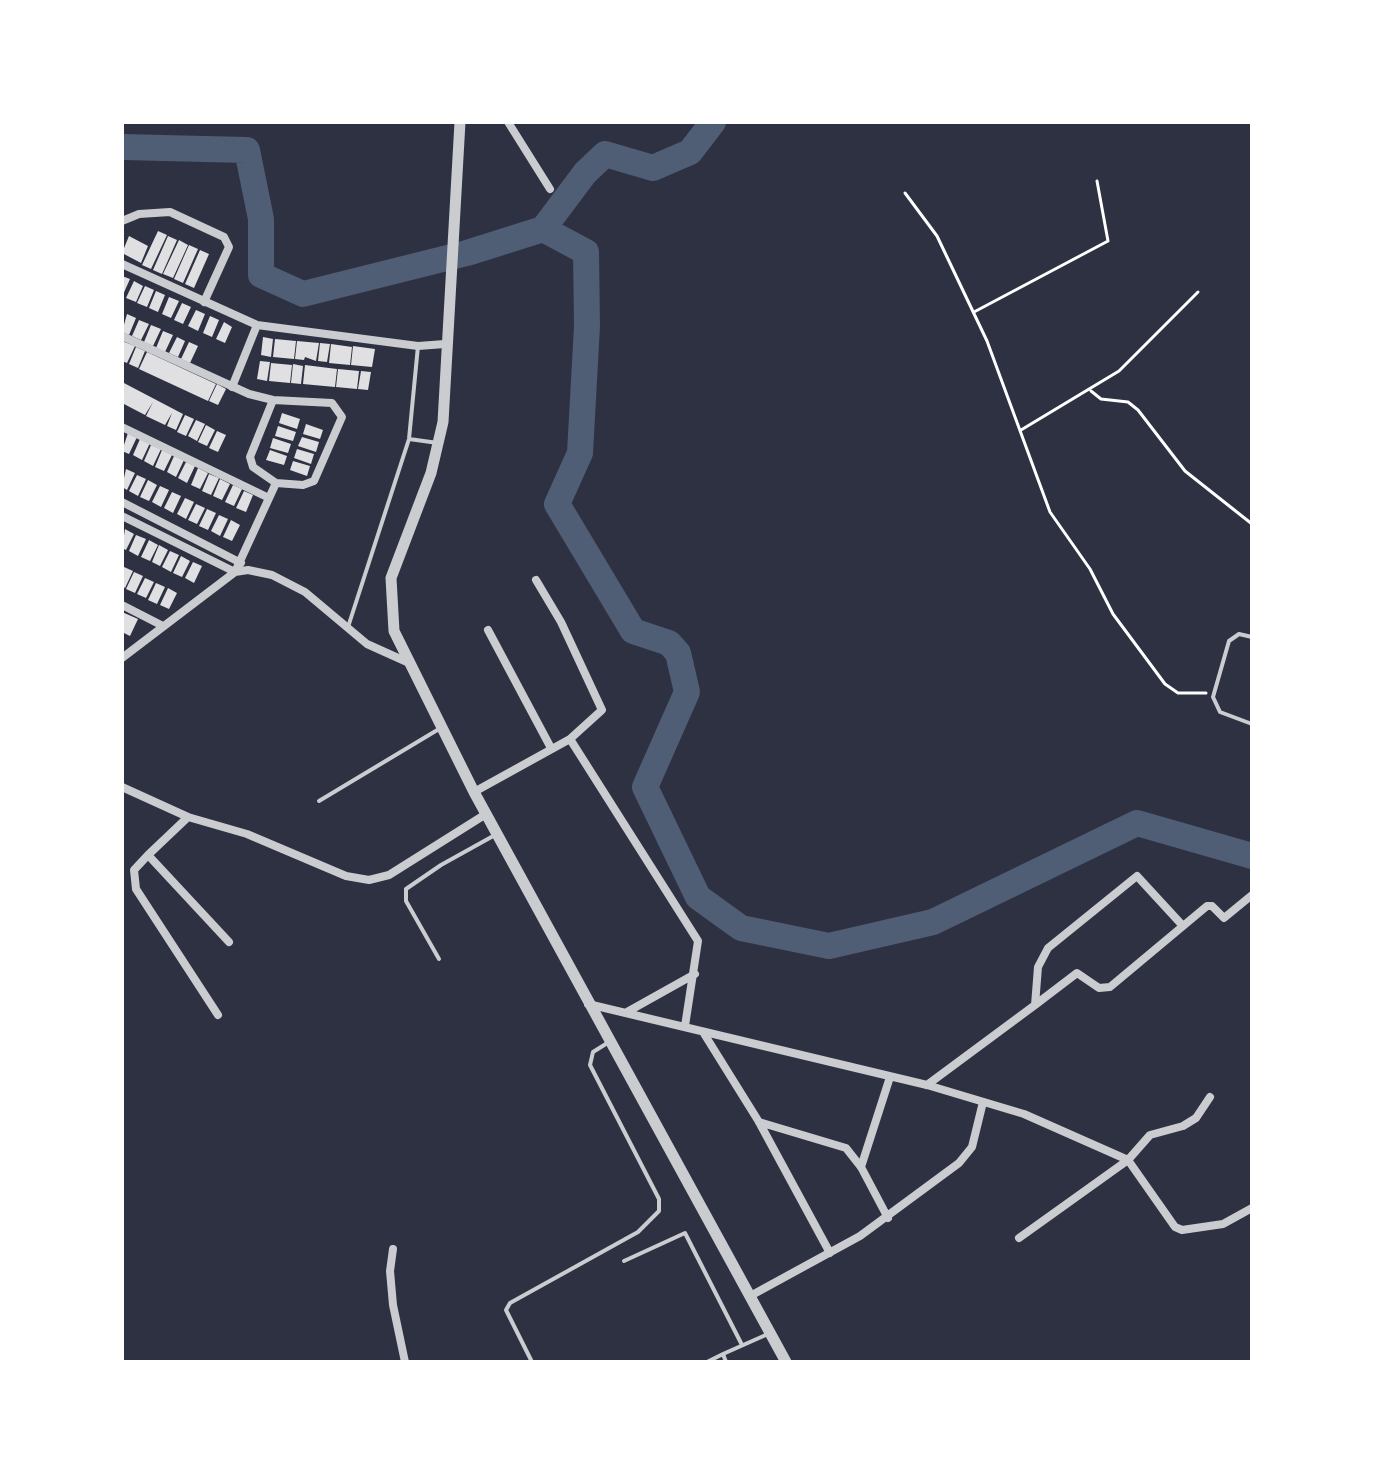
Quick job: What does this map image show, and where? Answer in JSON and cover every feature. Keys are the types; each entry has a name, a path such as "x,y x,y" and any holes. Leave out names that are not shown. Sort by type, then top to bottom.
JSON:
{"street":[{"path":"460,122 445,344 444,408 439,443 391,578 394,631 474,792 587,1004 752,1295 786,1362"},
{"path":"508,122 550,189"},
{"path":"122,221 139,214 170,212 224,237 229,247 204,302"},
{"path":"122,264 257,325 418,346 445,344"},
{"path":"232,387 257,325"},
{"path":"122,336 232,387 273,400 332,403 342,417 314,481 303,485 276,483 253,467 250,457 273,400"},
{"path":"122,427 269,498"},
{"path":"122,658 235,572 276,483"},
{"path":"122,502 240,562 248,570"},
{"path":"122,516 235,572 248,570 272,575 305,592 379,652 407,662"},
{"path":"474,792 570,739 600,714 602,707 561,622 536,580"},
{"path":"122,605 163,626"},
{"path":"488,630 551,748"},
{"path":"570,739 698,941 685,1026"},
{"path":"122,787 188,817 247,834 346,876 369,880 389,875 486,814"},
{"path":"188,817 134,870 136,889 218,1015"},
{"path":"148,855 229,942"},
{"path":"1035,1005 1038,967 1048,948 1137,876 1183,926"},
{"path":"927,1085 1077,973 1102,989 1110,987 1209,905 1226,917 1252,895"},
{"path":"626,1013 695,974"},
{"path":"587,1004 927,1085 1024,1114 1128,1160 1175,1227 1182,1230 1223,1224 1252,1208"},
{"path":"702,1032 759,1122 830,1253"},
{"path":"861,1167 890,1077"},
{"path":"1019,1238 1128,1160 1150,1135 1183,1126 1196,1118 1210,1097"},
{"path":"752,1295 888,1218 968,1154 983,1102"},
{"path":"759,1122 838,1144 861,1167 888,1218"},
{"path":"393,1249 390,1271 393,1305 405,1362"}],"lane":[{"path":"347,629 364,588 409,439 418,346"},
{"path":"409,439 439,443"},
{"path":"1252,637 1239,634 1229,641 1213,697 1220,712 1252,724"},
{"path":"319,801 441,728"},
{"path":"439,959 406,901 406,889 441,865 497,834"},
{"path":"532,1362 506,1310 510,1303 638,1232 659,1211 659,1199 590,1065 593,1052 609,1042"},
{"path":"624,1261 685,1233 742,1345"},
{"path":"707,1362 771,1333"},
{"path":"723,1354 726,1362"}],"path":[{"path":"974,312 1108,241 1097,181"},
{"path":"905,193 937,236 974,312 1050,512 1090,569 1113,614 1165,684 1178,693 1203,691 1213,697"},
{"path":"1021,430 1091,391 1135,357 1198,292"},
{"path":"1091,391 1101,399 1128,402 1138,410 1185,471 1252,524"}],"building":[{"path":"158,231 167,235 151,269 142,265"},
{"path":"129,236 148,246 141,263 122,253"},
{"path":"168,236 177,240 162,274 153,270"},
{"path":"179,240 188,245 173,278 163,274"},
{"path":"189,245 198,249 183,283 174,279"},
{"path":"200,250 209,254 194,288 185,284"},
{"path":"122,276 130,279 122,297"},
{"path":"134,281 143,286 136,302 126,298"},
{"path":"145,286 154,290 147,307 137,303"},
{"path":"156,291 165,295 158,312 149,308"},
{"path":"169,297 179,301 171,318 162,314"},
{"path":"182,303 191,307 183,324 174,320"},
{"path":"196,310 205,314 198,331 188,326"},
{"path":"127,314 136,318 129,335 122,332"},
{"path":"210,316 219,320 212,337 203,333"},
{"path":"139,320 149,324 141,340 132,336"},
{"path":"224,322 232,327 225,343 216,339"},
{"path":"151,325 161,329 153,346 144,342"},
{"path":"163,331 173,335 165,352 156,348"},
{"path":"177,337 185,341 178,357 169,353"},
{"path":"263,337 273,339 271,357 261,355"},
{"path":"275,339 296,341 294,359 273,357"},
{"path":"122,341 135,346 127,363 122,361"},
{"path":"297,341 319,343 316,361 305,357 304,360 295,359"},
{"path":"189,342 198,346 190,363 181,359"},
{"path":"320,343 330,344 327,362 318,361"},
{"path":"331,344 352,347 350,365 329,363"},
{"path":"353,346 375,349 372,367 351,365"},
{"path":"136,347 145,351 138,368 129,364"},
{"path":"147,352 216,384 208,401 139,369"},
{"path":"260,361 270,362 267,381 257,379"},
{"path":"271,363 292,365 290,383 269,381"},
{"path":"293,364 303,366 301,384 291,383"},
{"path":"305,365 337,369 335,387 303,384"},
{"path":"338,369 359,371 357,389 336,387"},
{"path":"361,371 371,372 368,390 358,389"},
{"path":"122,382 183,414 176,430 167,426 172,413 165,425 146,416 153,402 145,415 122,403"},
{"path":"217,384 226,389 218,405 209,401"},
{"path":"282,413 300,419 297,429 279,423"},
{"path":"185,415 194,419 186,436 177,432"},
{"path":"196,420 205,424 197,441 188,436"},
{"path":"306,424 323,430 320,439 303,434"},
{"path":"206,425 215,430 207,446 198,442"},
{"path":"278,426 296,432 293,441 275,436"},
{"path":"217,431 226,435 218,452 209,448"},
{"path":"128,433 137,437 129,454 122,451"},
{"path":"302,437 319,442 316,452 298,446"},
{"path":"273,438 291,444 288,453 270,448"},
{"path":"140,439 150,443 142,460 133,455"},
{"path":"151,445 161,449 153,466 144,461"},
{"path":"297,449 314,454 311,464 294,458"},
{"path":"162,450 172,455 164,471 155,467"},
{"path":"270,450 287,456 284,465 266,460"},
{"path":"174,456 184,460 176,477 167,472"},
{"path":"293,461 310,466 307,476 290,470"},
{"path":"186,462 195,466 187,483 178,478"},
{"path":"198,468 208,473 200,489 191,485"},
{"path":"126,469 135,473 127,490 122,487"},
{"path":"209,474 219,478 211,495 202,491"},
{"path":"137,475 146,479 138,496 129,491"},
{"path":"220,479 230,484 222,500 213,496"},
{"path":"148,480 157,485 149,501 140,497"},
{"path":"233,485 242,489 234,506 225,502"},
{"path":"160,486 169,490 161,507 152,502"},
{"path":"244,491 253,495 246,512 236,508"},
{"path":"172,492 181,496 173,513 164,508"},
{"path":"185,498 194,502 186,519 177,514"},
{"path":"196,504 205,508 197,524 188,520"},
{"path":"207,509 216,513 208,530 199,526"},
{"path":"219,515 228,519 220,536 211,531"},
{"path":"231,520 240,525 232,541 223,537"},
{"path":"125,529 134,534 126,550 122,548"},
{"path":"136,535 146,539 138,556 129,551"},
{"path":"149,540 158,545 150,561 141,557"},
{"path":"159,545 168,550 160,566 152,562"},
{"path":"170,551 179,555 171,572 162,567"},
{"path":"181,556 190,561 182,577 173,573"},
{"path":"193,562 202,566 194,583 185,578"},
{"path":"124,567 133,571 125,588 122,586"},
{"path":"134,572 143,576 135,593 126,589"},
{"path":"145,578 154,582 146,598 137,594"},
{"path":"156,583 165,587 157,604 148,600"},
{"path":"168,588 177,593 169,609 160,605"},
{"path":"122,612 138,619 130,636 122,632"}],"waterway":[{"path":"122,147 247,150 261,219 261,275 303,294 467,253 543,229 585,173 605,154 653,168 690,152 713,122"},
{"path":"543,229 586,252 587,326 580,453 557,504 633,631 669,643 678,653 687,692 645,787 698,897 741,928 829,946 933,922 1137,823 1252,856"}]}
